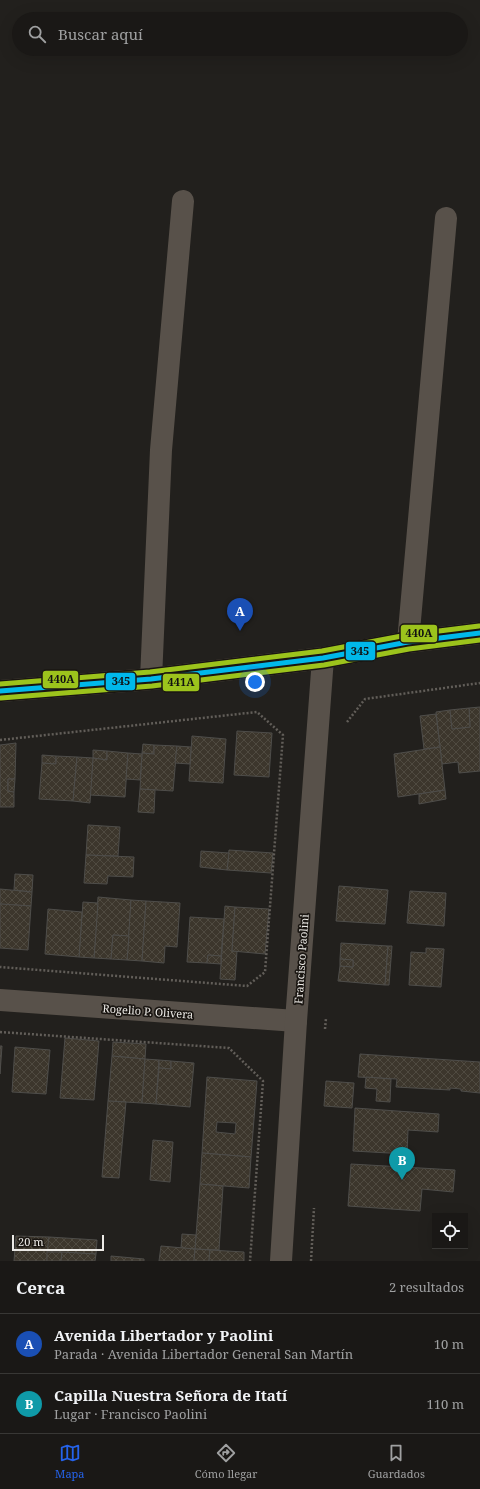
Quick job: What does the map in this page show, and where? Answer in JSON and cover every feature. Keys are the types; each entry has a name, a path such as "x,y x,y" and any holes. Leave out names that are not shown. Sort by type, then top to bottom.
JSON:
{"main road":[{"path":"0,691 151,679 323,658 408,642 480,633"}],"street":[{"path":"151,679 161,450 183,201"},
{"path":"408,642 446,218"},
{"name":"Francisco Paolini","path":"281,1261 296,1021 323,658"},
{"name":"Rogelio P. Olivera","path":"0,1000 296,1021"}],"path":[{"path":"347,728 348,720 365,699 480,683"},
{"path":"0,740 257,712 283,735 265,972 247,986 0,967"},
{"path":"324,1035 326,1011"},
{"path":"0,1032 229,1048 262,1081 250,1261"},
{"path":"311,1261 314,1207"}],"building":[{"path":"480,707 480,771 459,773 458,762 442,764 436,712 450,710 452,729 470,727 469,708"},
{"path":"469,708 470,727 452,729 450,710"},
{"path":"436,714 440,747 424,749 420,716"},
{"path":"237,731 272,733 269,777 234,775"},
{"path":"192,736 226,739 223,783 189,781"},
{"path":"16,743 15,779 8,779 8,791 14,792 14,807 0,807 0,745"},
{"path":"143,744 154,745 154,754 142,753"},
{"path":"154,745 177,746 173,791 140,789 142,753 154,754"},
{"path":"177,746 191,747 190,764 175,763"},
{"path":"440,747 445,790 398,797 394,754"},
{"path":"93,750 107,751 107,760 93,758"},
{"path":"107,751 128,753 125,797 90,795 93,758 107,760"},
{"path":"128,753 142,754 140,780 126,779"},
{"path":"42,755 56,756 56,764 42,763"},
{"path":"56,756 77,757 73,801 39,799 42,763 56,764"},
{"path":"77,757 93,758 90,803 73,801"},
{"path":"8,779 15,779 14,792 8,791"},
{"path":"140,789 155,790 154,813 138,812"},
{"path":"445,790 446,799 419,804 419,794"},
{"path":"88,825 120,827 118,856 86,855"},
{"path":"229,850 273,853 271,873 227,870"},
{"path":"201,851 229,853 227,870 200,867"},
{"path":"86,855 134,857 133,877 108,876 107,884 84,883"},
{"path":"15,874 33,875 32,892 14,890"},
{"path":"339,886 388,890 385,924 336,921"},
{"path":"0,889 32,892 31,906 0,904"},
{"path":"410,891 446,893 444,926 407,923"},
{"path":"98,897 131,900 129,936 113,935 111,959 94,958"},
{"path":"131,900 146,901 142,961 127,960"},
{"path":"146,901 180,903 177,947 165,946 164,963 142,961"},
{"path":"83,902 98,903 94,958 79,957"},
{"path":"0,904 31,906 28,950 0,948"},
{"path":"225,906 235,907 232,951 237,951 235,980 220,979"},
{"path":"235,907 269,909 265,954 232,951"},
{"path":"48,909 82,912 79,957 45,954"},
{"path":"190,917 224,919 221,956 208,955 207,963 187,962"},
{"path":"113,935 129,936 127,960 111,959"},
{"path":"341,943 388,946 385,985 338,981 340,966 353,967 353,960 340,959"},
{"path":"388,946 392,946 389,985 385,985"},
{"path":"426,948 444,949 441,987 409,985 411,952 426,953"},
{"path":"208,955 221,956 221,964 207,963"},
{"path":"340,959 353,960 353,967 340,966"},
{"path":"65,1038 99,1041 94,1100 60,1098"},
{"path":"113,1042 146,1044 145,1059 112,1056"},
{"path":"0,1046 2,1046 0,1074"},
{"path":"15,1047 50,1050 46,1094 12,1092"},
{"path":"360,1054 480,1062 480,1093 450,1088 450,1090 396,1087 397,1079 358,1077"},
{"path":"112,1056 145,1059 142,1103 108,1101"},
{"path":"145,1059 159,1060 156,1104 142,1103"},
{"path":"159,1060 171,1061 171,1069 159,1068"},
{"path":"171,1061 194,1063 190,1107 156,1104 159,1068 171,1069"},
{"path":"207,1077 257,1081 251,1157 202,1153","holes":["217,1122 236,1123 235,1134 216,1132"]},
{"path":"366,1077 391,1079 390,1102 376,1101 377,1089 365,1088"},
{"path":"326,1081 354,1083 352,1108 324,1106"},
{"path":"108,1101 126,1102 119,1178 102,1177"},
{"path":"355,1108 439,1114 438,1132 408,1130 407,1154 353,1151"},
{"path":"153,1140 173,1142 170,1182 150,1180"},
{"path":"202,1153 251,1157 249,1188 200,1184"},
{"path":"351,1164 455,1170 453,1192 422,1189 420,1211 348,1206"},
{"path":"200,1184 223,1186 219,1250 195,1249"},
{"path":"182,1234 196,1235 195,1249 181,1248"},
{"path":"16,1236 49,1237 47,1261 14,1261"},
{"path":"49,1237 97,1240 96,1254 47,1252"},
{"path":"161,1246 195,1249 194,1261 159,1261"},
{"path":"195,1249 210,1250 209,1261 194,1261"},
{"path":"210,1250 244,1252 244,1261 209,1261"},
{"path":"47,1252 62,1252 61,1261 47,1261"},
{"path":"62,1252 96,1254 95,1261 61,1261"},
{"path":"111,1256 144,1259 144,1261 111,1261"}],"transit line":[{"name":"440A","path":"0,684 150,672 322,651 407,635 479,626"},
{"name":"345","path":"0,691 151,679 323,658 408,642 480,633"},
{"name":"441A","path":"1,698 152,686 324,665 409,649 480,640"}],"place":[{"name":"Avenida Libertador y Paolini","path":"240,631"},
{"name":"Capilla Nuestra Señora de Itatí","path":"402,1180"}]}
